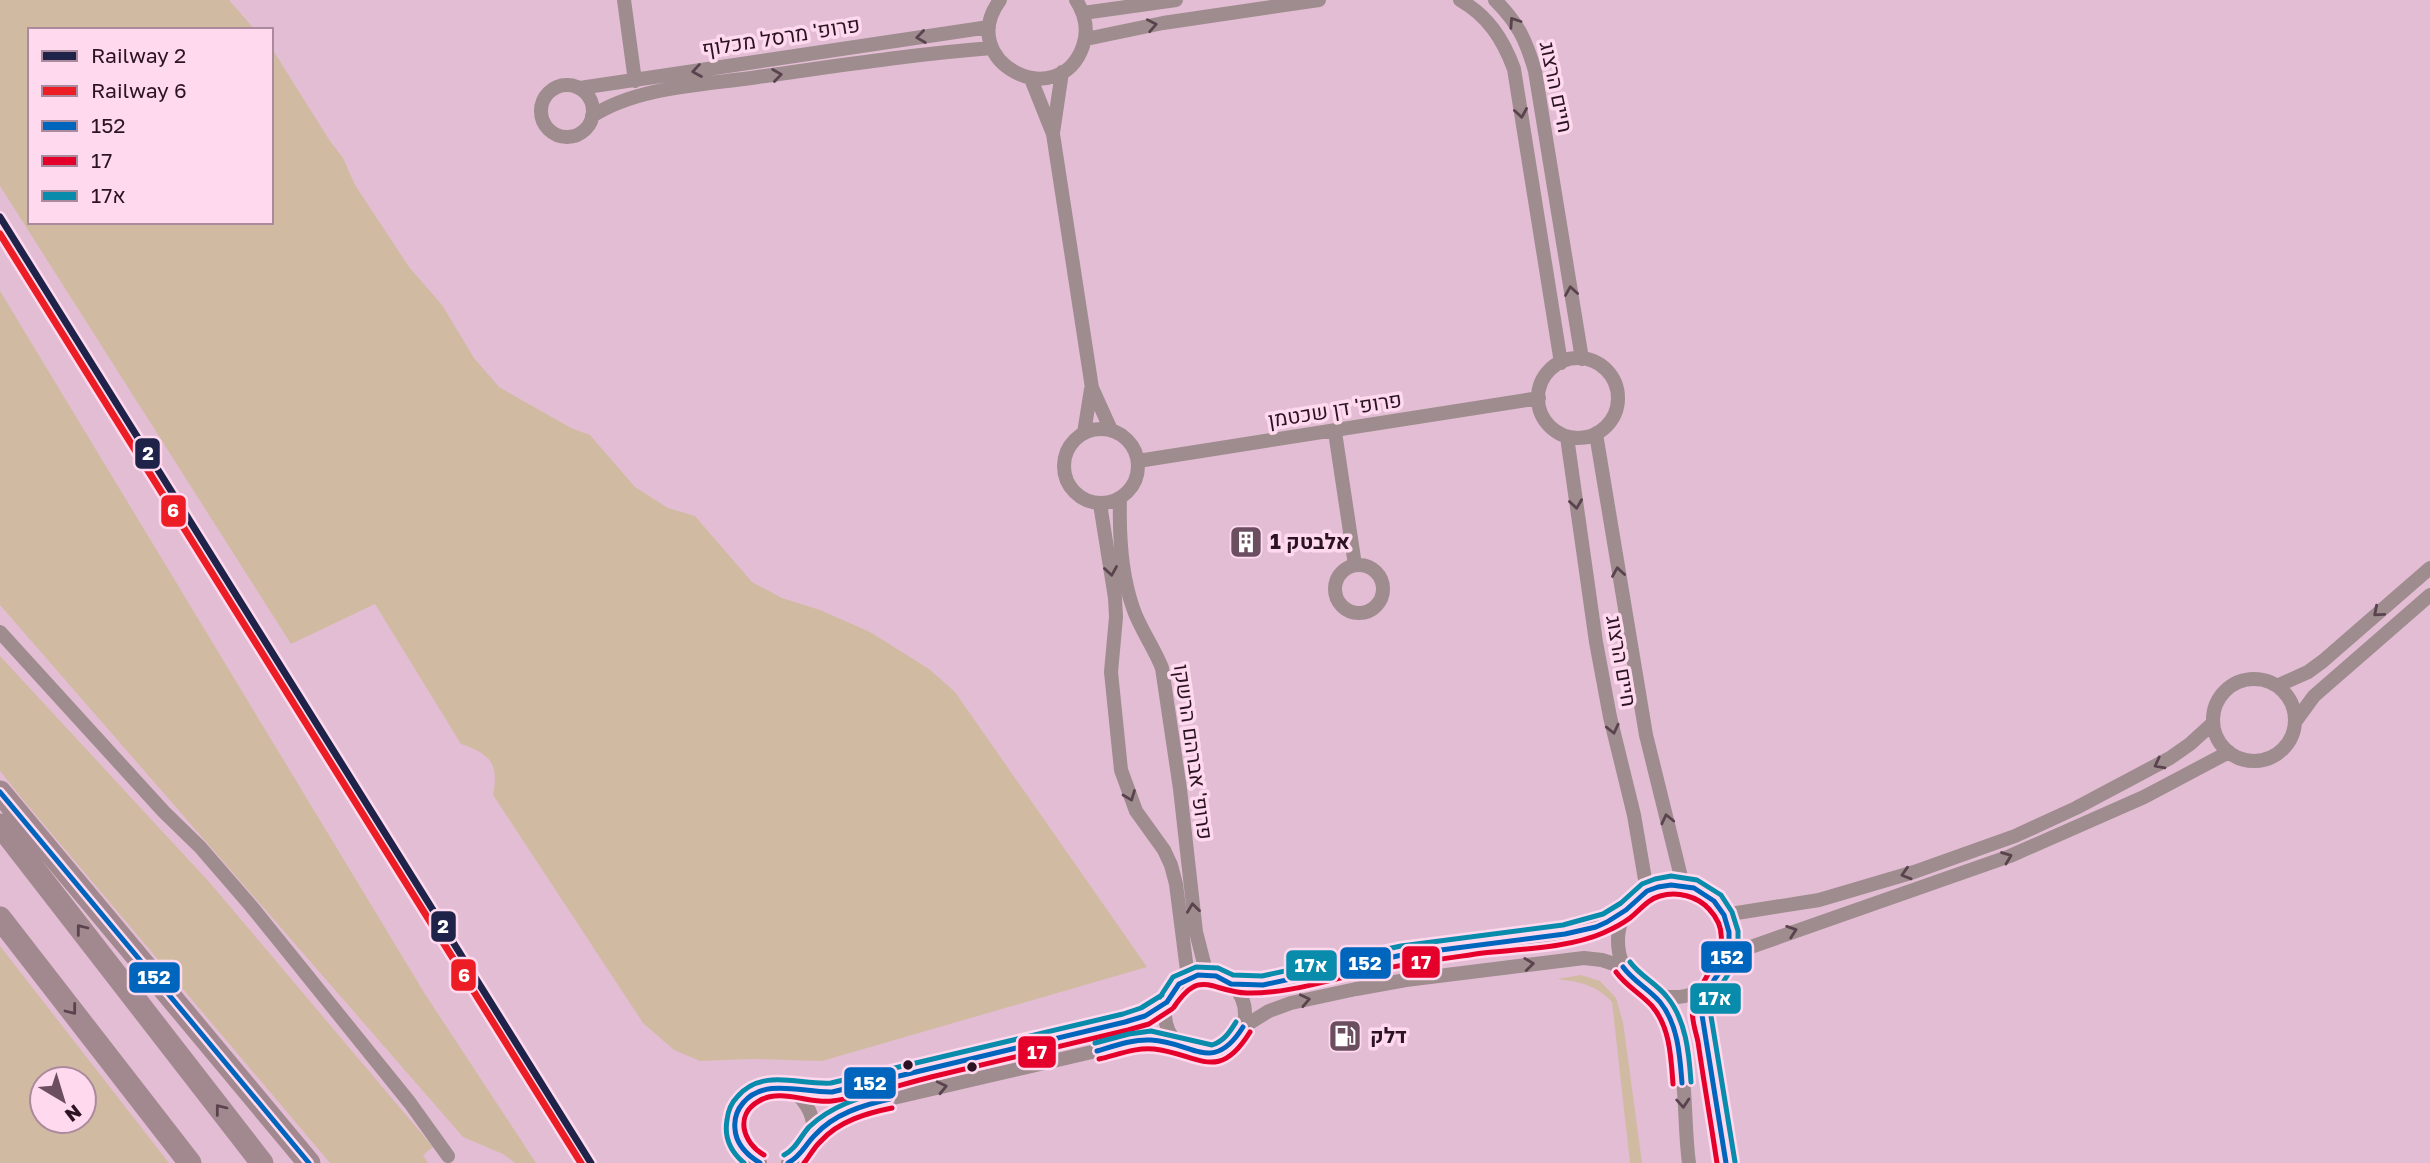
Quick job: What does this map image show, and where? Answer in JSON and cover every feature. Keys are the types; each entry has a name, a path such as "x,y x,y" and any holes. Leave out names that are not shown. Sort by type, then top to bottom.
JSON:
{"highway":[{"path":"0,792 310,1163"},
{"path":"0,825 262,1163"},
{"path":"0,918 190,1163"}],"street":[{"path":"624,0 635,81"},
{"path":"1000,0 992,14 989,27 992,48 1007,69 1031,79 1049,78 1062,72 1073,64 1081,52 1086,38 1083,13 1076,0"},
{"path":"1083,13 1176,0"},
{"path":"1086,38 1163,23 1319,0"},
{"name":"חיים הרצוג","path":"1461,0 1475,9 1494,29 1506,47 1514,69 1561,363"},
{"name":"חיים הרצוג","path":"1495,0 1513,17 1527,42 1535,71 1581,359"},
{"name":"פרופ' מרסל מכלוף","path":"580,88 989,27"},
{"name":"פרופ' מרסל מכלוף","path":"592,116 621,101 670,90 928,53 992,48"},
{"path":"1053,134 1062,72"},
{"path":"1031,79 1053,134 1092,388 1111,430"},
{"path":"563,85 580,88 591,100 592,116 583,131 567,137 551,132 541,117 543,100 548,92 563,85"},
{"path":"1581,359 1603,367 1616,385 1618,396 1613,418 1596,434 1587,437 1567,436 1555,431 1546,422 1540,410 1539,398 1545,377 1561,363 1581,359"},
{"path":"1084,433 1092,388"},
{"name":"פרופ' דן שכטמן","path":"1138,461 1539,398"},
{"path":"1111,430 1129,441 1138,461 1135,483 1120,499 1100,503 1088,501 1077,495 1069,486 1064,462 1067,450 1074,440 1084,433 1111,430"},
{"path":"1335,432 1354,565"},
{"name":"חיים הרצוג","path":"1596,434 1641,711 1683,885"},
{"name":"חיים הרצוג","path":"1567,436 1595,642 1634,815 1647,891"},
{"name":"פרופ' אברהם הרשקו","path":"1120,499 1119,532 1128,589 1138,622 1155,650 1165,687 1196,932 1207,975"},
{"name":"פרופ' אברהם הרשקו","path":"1100,503 1115,598 1111,672 1121,770 1136,811 1164,850 1171,865 1176,884 1188,978"},
{"path":"2277,686 2308,672 2323,661 2430,568"},
{"path":"2295,722 2291,701 2277,686 2258,678 2229,687 2217,703 2213,723 2221,744 2229,752 2252,761 2271,757 2291,738 2295,722 2314,696 2430,595"},
{"path":"0,632 164,812 200,847 251,906 402,1092 448,1156"},
{"path":"1724,915 1819,900 1938,864 2015,836 2076,808 2170,758 2213,723"},
{"path":"1728,955 2010,856 2144,797 2229,752"},
{"path":"1231,984 1263,985 1402,955 1565,934 1596,927 1626,910 1647,891 1658,887 1683,885 1700,891 1714,901 1724,915 1729,932 1728,955 1701,1009 1726,1163"},
{"path":"1626,910 1618,928 1617,948 1623,967 1640,986 1651,993 1668,997 1685,996 1701,990 1714,980"},
{"path":"1243,1027 1269,1011 1291,1003 1406,980 1584,958 1623,967"},
{"path":"760,1163 746,1154 738,1143 735,1129 737,1114 744,1101 759,1090 771,1087 813,1093 832,1092 1138,1018 1167,1002 1179,984 1188,978 1207,975 1224,979 1239,993 1244,1004 1245,1016 1239,1035 1227,1048 1210,1054 1192,1052 1178,1044 1152,1040 1135,1042 876,1102 842,1115 812,1137 802,1154 788,1163"},
{"path":"1651,993 1668,1016 1676,1034 1689,1163"},
{"path":"1167,1002 1166,1025 1178,1044"},
{"path":"789,1090 799,1096 810,1109 812,1137"}],"shaded area":[{"path":"0,0 229,0 253,28 28,28 28,224 273,224 273,50 343,158 355,185 409,267 442,305 474,358 499,387 571,428 590,435 635,487 668,508 695,516 752,582 782,598 820,610 870,632 929,669 955,692 1147,967 822,1061 700,1061 674,1050 643,1023 493,795 495,775 491,762 480,752 461,744 375,604 291,644 0,186"},
{"path":"0,291 425,994 536,1163 515,1163 503,1154 463,1137 0,605"},
{"path":"0,656 211,884 433,1147 423,1155 428,1163 330,1163 24,801 0,771"},
{"path":"0,946 93,1065 28,1065 28,1135 98,1135 98,1072 169,1163 0,1163"},
{"path":"1581,975 1600,981 1616,998 1623,1022 1642,1163 1630,1163 1612,1002 1593,988 1557,979"}],"rail line":[{"name":"2","path":"0,217 591,1163"},
{"name":"6","path":"0,234 581,1163"}],"transit line":[{"name":"152","path":"0,792 309,1163"},
{"name":"17א","path":"1160,997 1173,977 1196,967 1218,968 1233,975 1262,976 1401,946 1563,925 1603,914 1621,903 1642,884 1655,879 1671,876 1697,880 1721,895 1732,912 1738,931 1738,950 1732,968 1710,1010 1735,1162"},
{"name":"152","path":"1167,1002 1179,984 1198,975 1216,976 1231,984 1263,985 1402,955 1565,934 1607,922 1626,910 1647,891 1658,887 1671,885 1694,888 1714,901 1724,915 1729,932 1729,949 1724,966 1714,980 1701,1009 1726,1163"},
{"name":"17","path":"1174,1007 1183,995 1199,985 1235,992 1261,993 1407,964 1575,942 1617,926 1656,897 1673,894 1686,896 1709,909 1718,922 1721,934 1716,958 1692,1010 1717,1163"},
{"name":"17א","path":"1630,962 1663,992 1673,1006 1688,1048 1691,1082"},
{"name":"152","path":"1623,967 1656,997 1671,1020 1677,1041 1682,1083"},
{"name":"17","path":"1616,972 1652,1006 1663,1023 1673,1084"},
{"name":"17א","path":"744,1163 730,1144 726,1126 736,1098 748,1087 759,1082 782,1080 831,1083 1123,1014 1141,1008 1162,995"},
{"name":"152","path":"760,1163 740,1145 735,1126 743,1103 762,1090 785,1088 832,1092 1125,1022 1145,1016 1167,1002"},
{"name":"17","path":"764,1155 751,1143 744,1129 744,1121 751,1107 767,1097 786,1096 823,1101 857,1097 1128,1030 1149,1024 1172,1009"},
{"name":"17א","path":"1095,1043 1151,1031 1212,1045 1223,1039 1236,1022"},
{"name":"152","path":"1097,1051 1130,1042 1151,1040 1212,1053 1222,1050 1243,1027"},
{"name":"17","path":"1099,1059 1133,1050 1154,1049 1196,1060 1217,1062 1239,1048 1250,1032"},
{"name":"17א","path":"784,1155 795,1146 809,1127 827,1113 856,1099 888,1090"},
{"name":"152","path":"788,1163 831,1121 859,1107 890,1099"},
{"name":"17","path":"804,1163 819,1143 836,1128 863,1115 892,1108"}],"place":[{"name":"אלבטק 1","path":"1246,542"},
{"name":"דלק","path":"1345,1036"}]}
